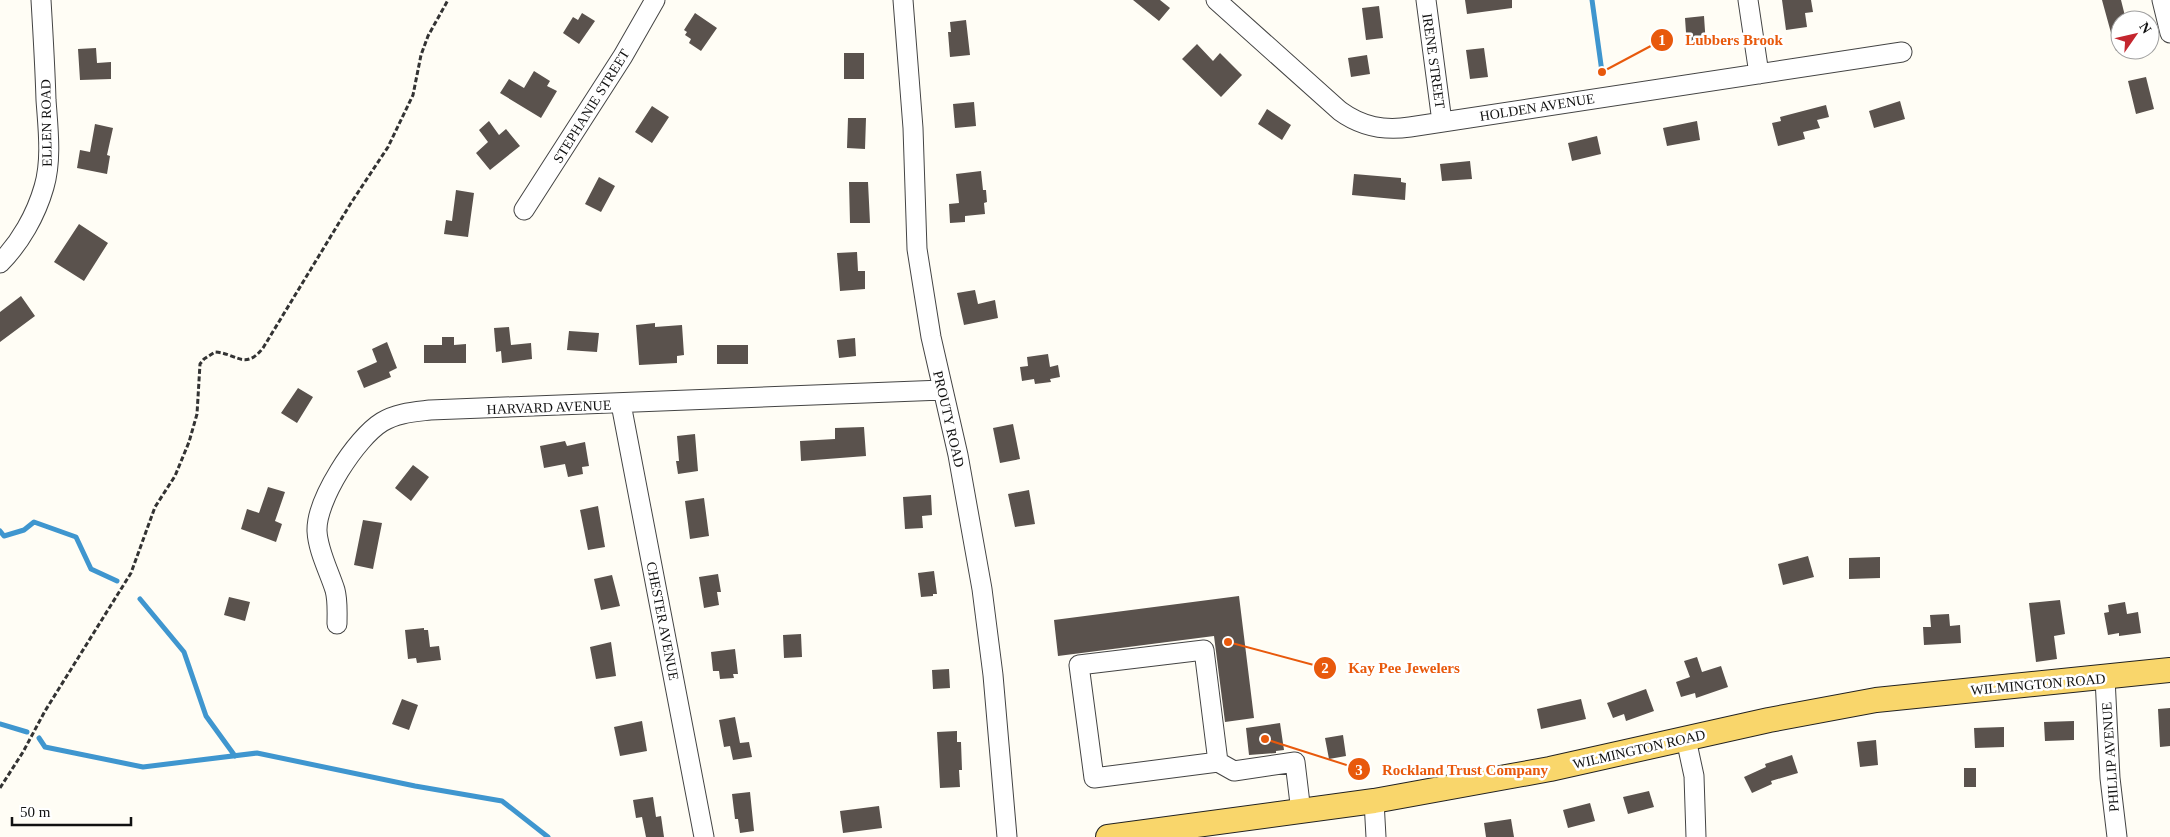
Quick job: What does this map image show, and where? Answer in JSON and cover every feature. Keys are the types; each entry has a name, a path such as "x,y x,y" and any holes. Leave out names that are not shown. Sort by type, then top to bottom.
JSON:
{"main road":[{"name":"WILMINGTON ROAD","path":"1108,837 1374,801 1560,767 1769,720 1876,700 2170,670"}],"street":[{"name":"ELLEN ROAD","path":"0,263 11,251 29,223 44,187 47,173 48,130 41,0"},
{"name":"STEPHANIE STREET","path":"524,210 622,56 655,0"},
{"name":"PROUTY ROAD","path":"903,0 913,128 917,249 931,337 958,455 988,632 1007,837"},
{"name":"HOLDEN AVENUE","path":"1216,0 1340,111 1353,120 1368,126 1385,129 1902,52"},
{"name":"IRENE STREET","path":"1426,0 1442,122"},
{"path":"1748,0 1759,74"},
{"path":"2162,0 2170,33"},
{"name":"HARVARD AVENUE","path":"337,624 336,596 318,541 318,520 330,491 350,456 373,429 389,418 416,412 943,390"},
{"name":"CHESTER AVENUE","path":"621,404 704,837"},
{"path":"1218,762 1204,650 1079,665 1094,778 1218,762 1234,771 1295,762 1301,812"},
{"name":"PHILLIP AVENUE","path":"2105,678 2110,778 2117,837"},
{"path":"1686,739 1694,776 1696,837"},
{"path":"1374,801 1376,837"}],"path":[{"path":"0,788 23,752 44,711 131,573 155,507 175,476 189,442 197,414 200,364 215,352 244,360 255,357 263,348 352,202 388,147 413,95 421,55 428,36 448,0"}],"building":[{"path":"1133,0 1160,0 1170,8 1159,21"},
{"path":"1465,0 1512,0 1512,8 1467,14"},
{"path":"1782,0 1811,0 1813,12 1805,13 1807,27 1786,30"},
{"path":"2102,0 2121,0 2124,10 2110,10 2110,29"},
{"path":"1379,6 1383,38 1366,40 1362,8"},
{"path":"582,13 595,21 579,44 563,33 573,17 578,20"},
{"path":"695,13 717,28 701,51 689,43 691,39 685,35 687,32 684,30"},
{"path":"1704,16 1706,46 1687,47 1685,18"},
{"path":"966,20 970,55 950,57 948,32 951,32 950,22"},
{"path":"1197,44 1213,61 1220,53 1242,75 1221,97 1182,59"},
{"path":"96,48 97,63 111,62 111,79 80,80 78,49"},
{"path":"1484,48 1488,77 1470,79 1466,50"},
{"path":"844,53 864,53 864,79 844,79"},
{"path":"1367,55 1370,74 1351,77 1348,58"},
{"path":"534,71 550,81 547,86 557,91 541,118 500,93 509,79 524,88"},
{"path":"2146,77 2154,109 2136,114 2128,81"},
{"path":"1900,101 1905,119 1874,128 1869,111"},
{"path":"974,102 976,126 955,128 953,104"},
{"path":"1826,105 1829,117 1817,120 1820,128 1803,132 1805,139 1778,146 1772,123 1781,121 1780,117"},
{"path":"652,106 669,117 652,143 635,132"},
{"path":"1267,109 1291,125 1282,140 1258,124"},
{"path":"848,118 866,118 865,149 847,148"},
{"path":"489,121 499,135 506,129 520,146 490,170 476,153 488,142 479,130"},
{"path":"1697,121 1700,140 1667,146 1663,128"},
{"path":"95,124 113,128 107,155 110,156 107,174 77,168 80,150 90,152"},
{"path":"1597,136 1601,154 1572,161 1568,143"},
{"path":"1470,161 1472,179 1442,181 1440,164"},
{"path":"981,171 983,190 986,190 985,214 965,216 965,222 950,223 949,204 959,203 956,174"},
{"path":"1354,174 1401,178 1401,182 1406,183 1405,200 1352,195"},
{"path":"599,177 615,186 601,212 585,204"},
{"path":"849,182 868,182 870,223 850,223"},
{"path":"456,190 474,193 468,237 444,234 446,220 452,221"},
{"path":"79,224 108,243 84,281 54,262"},
{"path":"857,252 858,271 865,271 865,289 840,291 837,253"},
{"path":"975,290 978,304 995,300 998,318 964,325 957,293"},
{"path":"21,296 35,316 0,342 0,312"},
{"path":"655,323 655,327 682,325 684,355 677,356 677,363 639,365 636,325"},
{"path":"509,327 511,345 531,343 532,359 502,363 501,351 496,352 494,328"},
{"path":"569,331 599,333 597,352 567,350"},
{"path":"442,337 454,337 454,345 466,344 466,363 424,363 424,345 442,345"},
{"path":"855,338 856,356 839,358 837,340"},
{"path":"387,342 397,368 389,372 391,377 364,388 357,371 377,362 372,349"},
{"path":"717,345 748,345 748,364 717,364"},
{"path":"1048,354 1050,367 1058,365 1060,377 1050,379 1051,382 1035,384 1034,379 1022,381 1020,367 1028,366 1027,357"},
{"path":"298,388 313,397 297,423 281,413"},
{"path":"1013,424 1020,459 1000,463 993,428"},
{"path":"864,427 866,456 801,461 800,441 835,439 835,428"},
{"path":"695,434 698,471 678,474 676,461 679,461 677,436"},
{"path":"565,441 567,446 585,442 589,466 582,467 583,474 568,477 565,464 544,468 540,446"},
{"path":"413,465 429,477 411,501 395,488"},
{"path":"268,487 285,492 275,521 282,524 276,542 241,529 247,509 259,513"},
{"path":"1029,490 1035,524 1015,527 1008,494"},
{"path":"931,495 932,515 922,516 923,528 905,529 903,497"},
{"path":"704,498 709,536 690,539 685,501"},
{"path":"598,506 605,547 588,550 580,510"},
{"path":"363,520 382,523 373,569 354,565"},
{"path":"1808,556 1814,577 1783,585 1778,564"},
{"path":"1880,557 1880,578 1849,579 1849,558"},
{"path":"934,571 937,594 921,597 918,573"},
{"path":"718,574 721,592 717,592 719,605 704,608 699,577"},
{"path":"612,575 620,606 601,610 594,579"},
{"path":"1239,596 1254,718 1225,722 1214,636 1058,656 1054,620"},
{"path":"229,597 250,602 245,621 224,615"},
{"path":"2060,600 2065,634 2054,636 2057,659 2036,662 2029,603"},
{"path":"2125,602 2127,614 2138,612 2141,633 2119,636 2119,633 2108,635 2104,613 2109,612 2108,605"},
{"path":"1949,614 1950,626 1960,625 1961,643 1924,645 1923,627 1931,627 1930,615"},
{"path":"424,628 424,630 428,630 430,647 439,646 441,660 417,663 416,658 408,659 405,630"},
{"path":"801,634 802,657 784,658 783,635"},
{"path":"611,642 616,676 596,679 590,647"},
{"path":"735,649 738,674 733,674 734,678 720,679 719,671 713,671 711,652"},
{"path":"1697,657 1702,672 1721,666 1728,687 1696,698 1695,693 1681,697 1676,682 1690,677 1684,661"},
{"path":"949,669 950,688 933,689 932,670"},
{"path":"1646,689 1654,711 1626,721 1624,714 1613,718 1607,703"},
{"path":"402,699 418,705 409,730 392,724"},
{"path":"1581,699 1586,719 1541,729 1537,709"},
{"path":"2170,708 2170,746 2160,747 2158,709"},
{"path":"735,717 740,743 749,742 752,757 733,760 730,746 724,747 719,720"},
{"path":"642,721 647,751 620,756 614,727"},
{"path":"2074,721 2074,740 2045,741 2044,722"},
{"path":"1280,723 1284,750 1276,751 1276,753 1249,755 1246,728"},
{"path":"2004,727 2004,747 1975,748 1974,728"},
{"path":"957,731 957,742 961,742 962,770 959,770 960,787 940,788 937,732"},
{"path":"1343,735 1346,756 1329,759 1325,738"},
{"path":"1876,740 1878,765 1860,767 1857,742"},
{"path":"1792,755 1798,773 1771,781 1772,784 1752,793 1744,777 1766,767 1765,764"},
{"path":"1964,768 1976,768 1976,787 1964,787"},
{"path":"1649,791 1654,807 1628,814 1623,797"},
{"path":"750,792 754,831 740,833 738,819 735,819 732,794"},
{"path":"653,797 656,817 661,816 664,837 646,837 642,817 636,818 633,800"},
{"path":"1590,803 1595,821 1568,828 1563,810"},
{"path":"879,806 882,828 843,833 840,811"},
{"path":"1511,819 1514,837 1486,837 1484,823"}],"waterway":[{"path":"1592,0 1602,72"},
{"path":"0,531 4,536 24,530 34,522 76,537 91,569 117,581"},
{"path":"140,599 184,652 206,716 235,756"},
{"path":"0,724 27,732"},
{"path":"39,738 45,747 143,767 257,753 415,786 502,801 548,837"}],"place":[{"name":"Lubbers Brook","path":"1602,72"},
{"name":"Kay Pee Jewelers","path":"1228,642"},
{"name":"Rockland Trust Company","path":"1265,739"}]}
